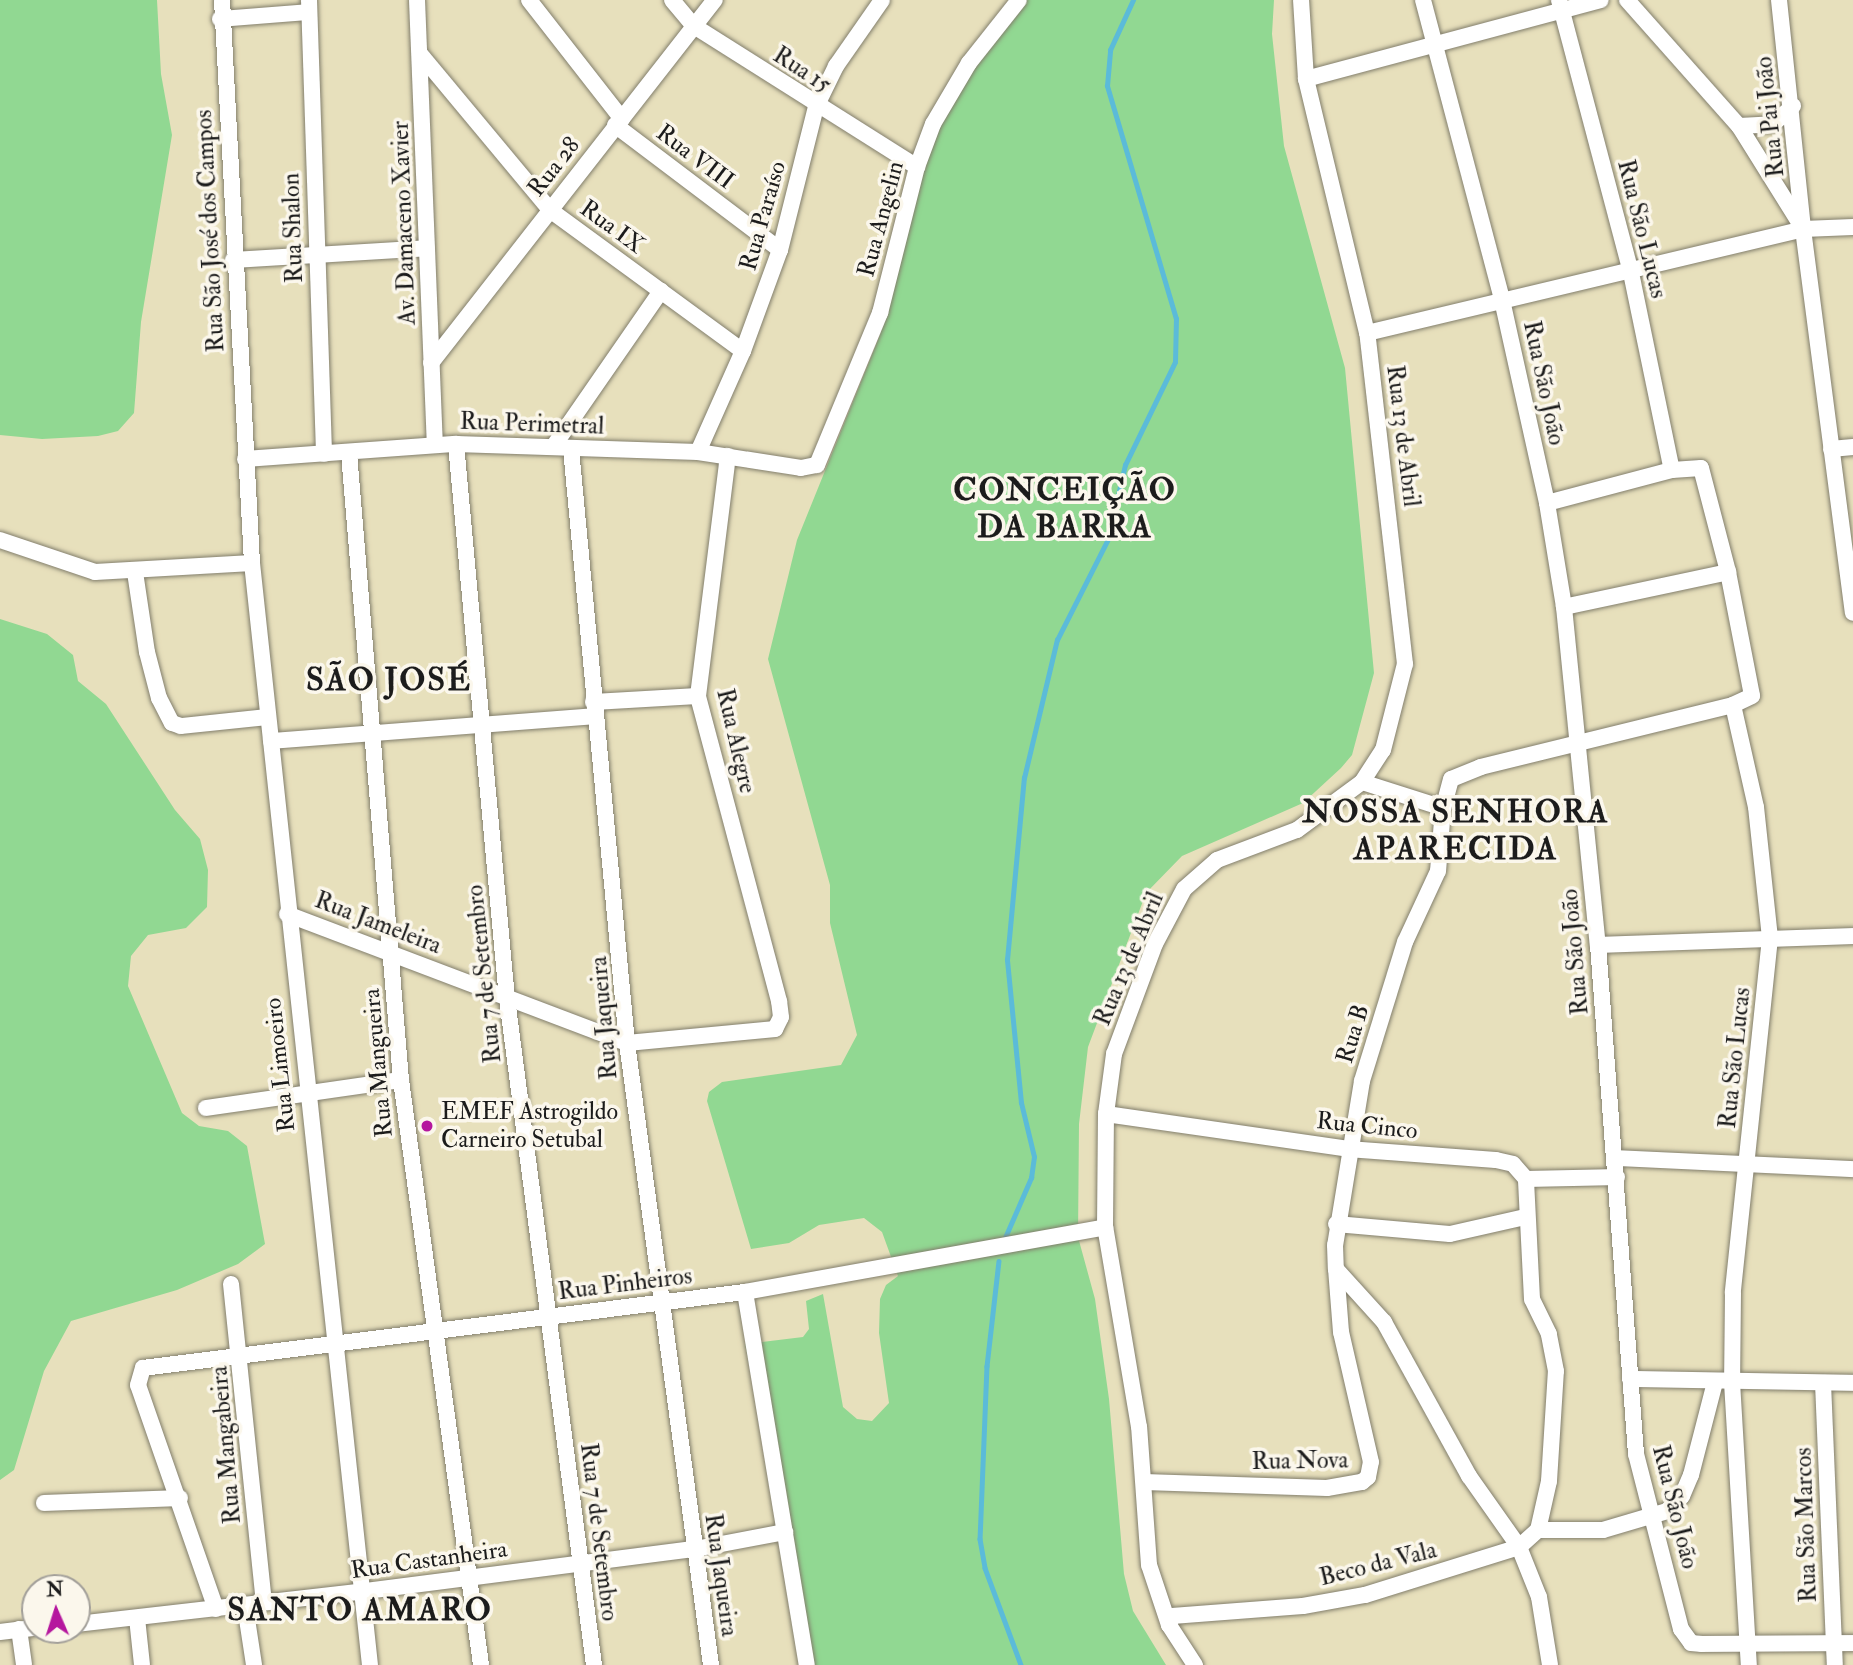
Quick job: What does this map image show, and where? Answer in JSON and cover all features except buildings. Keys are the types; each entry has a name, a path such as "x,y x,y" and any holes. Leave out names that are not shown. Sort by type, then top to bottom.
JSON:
{"street":[{"name":"Rua São José dos Campos","path":"222,0 220,19 244,459"},
{"name":"Av. Damaceno Xavier","path":"418,0 435,445"},
{"name":"Rua VIII","path":"529,0 619,122 780,250"},
{"name":"Rua 15","path":"672,0 694,26 816,107 917,167"},
{"name":"Rua 28","path":"431,363 715,0"},
{"name":"Rua Paraíso","path":"698,452 743,351 780,250 816,107 836,66 882,0"},
{"name":"Rua Angelin","path":"817,465 880,313 917,167 952,88 1019,0"},
{"name":"Rua 13 de Abril","path":"1195,1665 1169,1625 1149,1565 1144,1482 1128,1349 1105,1227 1106,1114 1114,1054 1155,944 1184,888 1217,860 1297,830 1362,782 1383,750 1405,664 1367,333 1306,79 1301,0"},
{"name":"Rua São João","path":"1423,0 1502,300 1547,503 1564,607 1598,945 1636,1454 1655,1518 1681,1629 1690,1643 1747,1643"},
{"path":"1306,79 1435,47 1560,6 1601,0"},
{"path":"1627,0 1739,126 1803,229"},
{"name":"Rua Pai João","path":"1779,0 1793,106 1803,229 1853,613"},
{"path":"220,19 309,6"},
{"name":"Rua Shalon","path":"309,6 324,454"},
{"name":"Rua São Lucas","path":"1560,6 1630,268 1672,470"},
{"name":"Rua IX","path":"421,55 550,210 743,351"},
{"path":"1739,126 1773,124 1793,106"},
{"path":"1367,333 1630,268 1803,229 1853,227"},
{"path":"233,260 316,257 427,248"},
{"path":"553,447 661,291"},
{"name":"Rua Perimetral","path":"244,459 456,444 698,452 801,468 817,465"},
{"name":"Rua 7 de Setembro","path":"456,444 485,725 507,999 594,1665"},
{"path":"1831,449 1853,447"},
{"name":"Rua Jaqueira","path":"571,449 586,570 594,709 627,1043 659,1302 711,1665"},
{"name":"Rua Mangueira","path":"349,453 401,1080 432,1329 481,1665"},
{"name":"Rua Alegre","path":"728,456 698,696 779,1001 781,1017 775,1029"},
{"name":"Rua Limoeiro","path":"244,459 252,563 306,1096 334,1341 358,1592 370,1665"},
{"path":"1547,503 1672,470 1701,468 1706,476 1754,689 1749,699 1733,705"},
{"path":"0,540 78,569 135,572 252,563"},
{"path":"135,572 150,663 159,698 172,723 181,726 267,717"},
{"path":"1564,607 1728,572"},
{"path":"271,741 373,731 485,725 698,696"},
{"name":"Rua São Lucas","path":"1733,705 1756,807 1770,938 1724,1382 1749,1665"},
{"name":"Rua B","path":"1336,1269 1336,1224 1362,1081 1405,942 1438,871 1443,808 1457,774 1733,705"},
{"path":"1362,782 1443,808"},
{"name":"Rua Jameleira","path":"287,914 391,951 507,999 627,1043 775,1029"},
{"path":"1598,945 1853,936"},
{"path":"206,1108 306,1096 401,1080"},
{"name":"Rua Cinco","path":"1106,1114 1348,1149 1496,1160 1513,1164 1526,1179"},
{"path":"1616,1158 1853,1169"},
{"path":"1519,1547 1538,1530 1549,1481 1556,1371 1549,1334 1532,1299 1525,1217 1526,1179 1617,1177"},
{"path":"1336,1224 1450,1234 1525,1217"},
{"name":"Rua Pinheiros","path":"180,1499 138,1385 139,1372 149,1366 745,1292 1105,1227"},
{"path":"1336,1269 1384,1322 1469,1476 1519,1547 1539,1597 1550,1665"},
{"name":"Rua Nova","path":"1144,1482 1327,1488 1362,1482 1368,1477 1371,1462 1341,1332 1336,1269"},
{"name":"Rua Mangabeira","path":"231,1284 264,1602"},
{"path":"745,1292 807,1665"},
{"path":"1630,1379 1853,1383"},
{"path":"1538,1530 1603,1530 1655,1518 1682,1496 1724,1382"},
{"name":"Rua São Marcos","path":"1823,1383 1835,1665"},
{"path":"44,1503 180,1499 216,1609"},
{"name":"Rua Castanheira","path":"91,1623 246,1606 695,1549 785,1532"},
{"name":"Beco da Vala","path":"1169,1625 1172,1616 1303,1606 1365,1595 1519,1547"},
{"path":"246,1606 254,1665"},
{"path":"137,1618 142,1665"},
{"path":"0,1632 21,1629"},
{"path":"1747,1643 1853,1643"},
{"path":"24,1665 26,1644"}],"green space":[{"path":"0,0 157,0 161,74 172,135 141,322 134,413 118,431 98,436 42,439 0,435"},
{"path":"1025,0 1274,0 1272,34 1284,146 1345,368 1374,673 1352,755 1341,768 1303,803 1182,856 1146,893 1088,1047 1079,1124 1078,1237 1095,1299 1109,1399 1124,1574 1133,1611 1166,1665 803,1665 785,1546 745,1344 803,1337 809,1329 806,1301 823,1294 843,1407 857,1419 872,1421 889,1403 879,1333 880,1299 886,1285 898,1276 882,1232 864,1218 819,1225 789,1243 751,1249 707,1101 709,1092 722,1082 841,1065 857,1035 830,923 830,885 768,659 797,540 880,335 909,209 955,86"},
{"path":"0,619 47,634 73,655 78,681 106,704 175,810 200,839 208,870 207,907 186,928 148,935 131,956 128,986 182,1113 199,1126 228,1131 247,1146 265,1244 238,1264 177,1290 71,1321 44,1371 14,1470 0,1480"}],"waterway":[{"path":"1004,1240 1031,1178 1034,1157 1021,1103 1007,960 1024,778 1057,640 1108,539 1125,465 1175,362 1176,319 1107,86 1110,50 1133,0"},
{"path":"999,1261 987,1366 980,1539 985,1568 1021,1665"}],"place":[{"name":"EMEF Astrogildo Carneiro Setubal","path":"427,1126"}],"district":[{"name":"CONCEIÇÃO DA BARRA","path":"1065,510"},
{"name":"SÃO JOSÉ","path":"389,680"},
{"name":"NOSSA SENHORA APARECIDA","path":"1456,832"},
{"name":"SANTO AMARO","path":"360,1610"}]}
